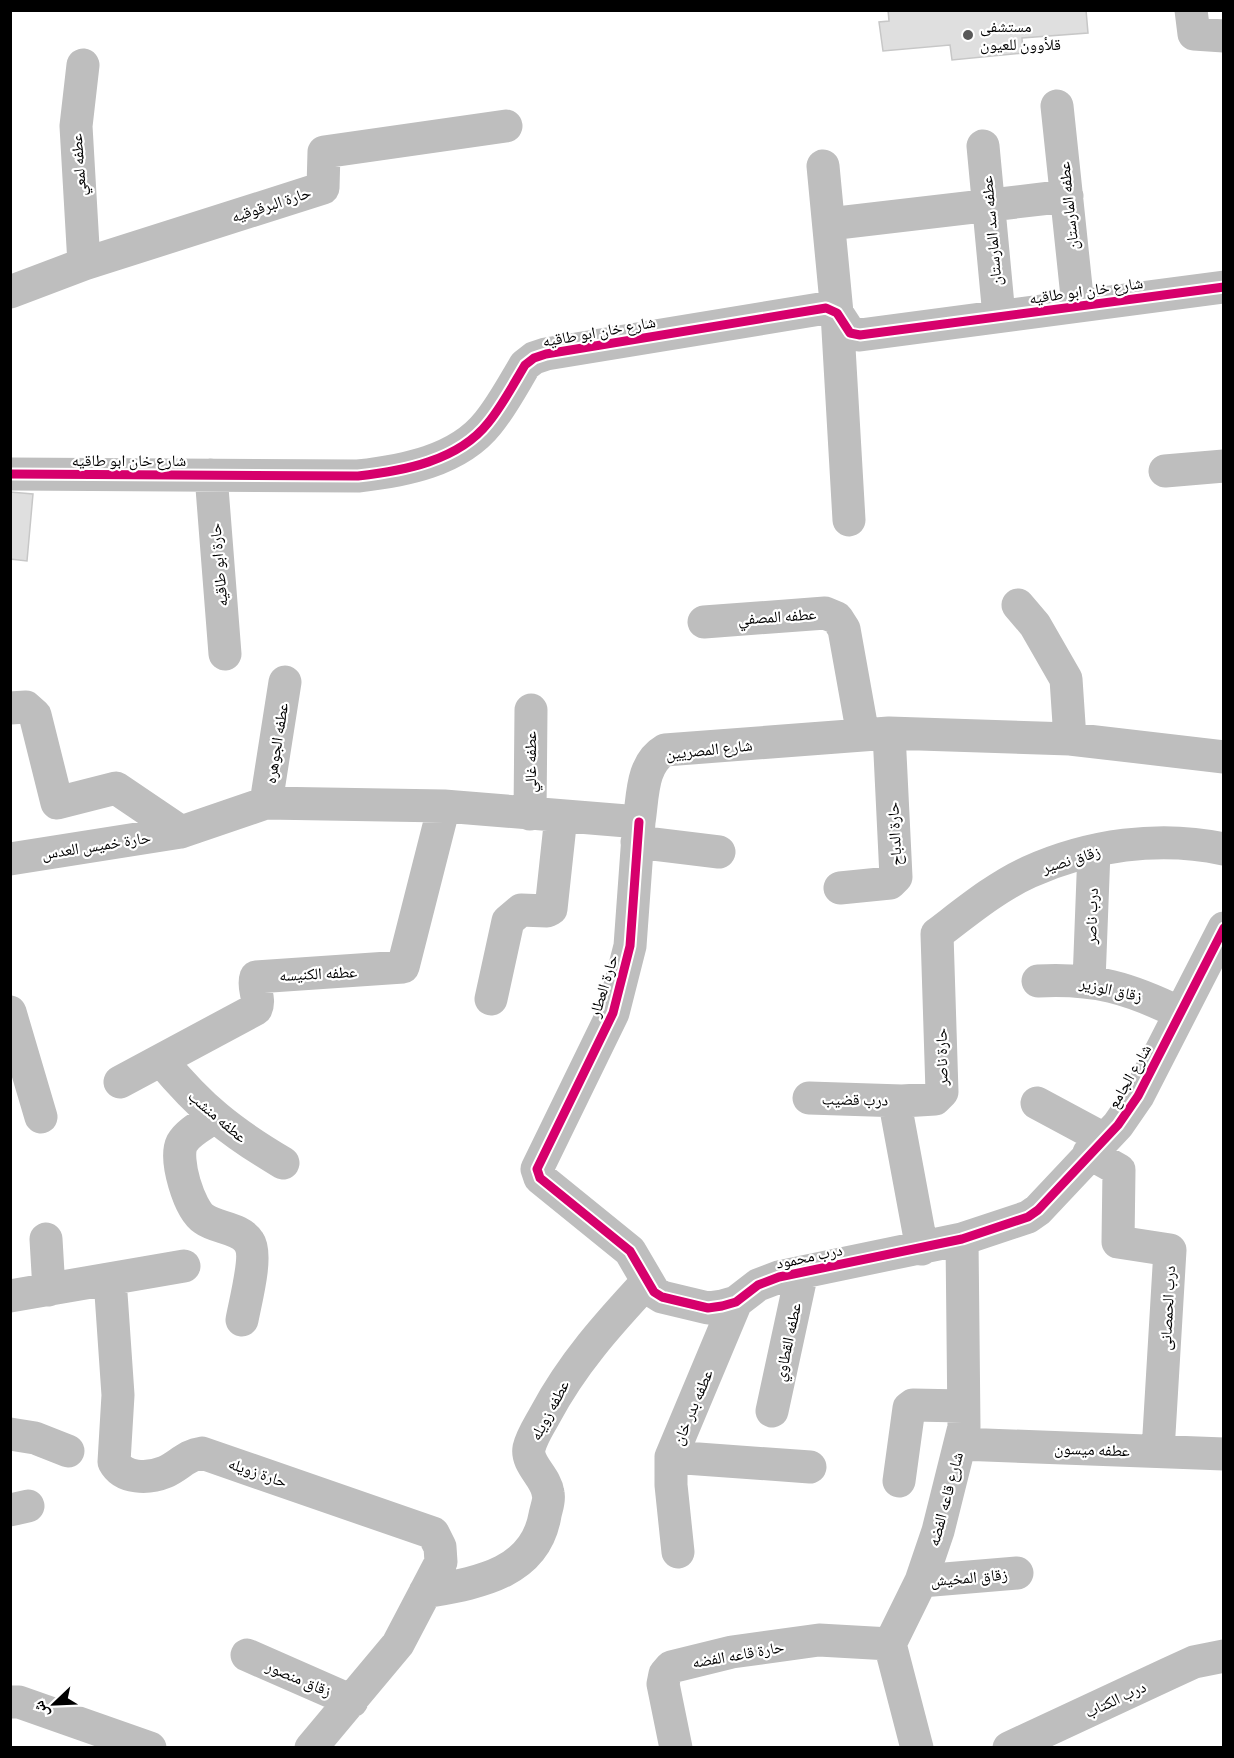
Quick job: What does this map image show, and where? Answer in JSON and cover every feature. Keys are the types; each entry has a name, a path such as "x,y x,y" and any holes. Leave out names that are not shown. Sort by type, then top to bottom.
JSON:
{"street":[{"path":"1191,10 1194,34 1224,36"},
{"name":"عطفه لمعي","path":"83,66 76,126 84,264"},
{"name":"عطفه المارستان","path":"1057,106 1078,306"},
{"name":"حارة البرقوقيه","path":"10,292 84,264 323,188 324,152 506,126"},
{"name":"عطفه سد المارستان","path":"983,146 999,316"},
{"path":"823,166 837,313 849,520"},
{"path":"829,224 1066,196"},
{"name":"شارع خان ابو طاقيه","path":"10,474 358,476 424,464 463,445 487,425 525,365 534,358 826,308 837,313 850,333 860,335 1224,287"},
{"path":"1165,471 1224,466"},
{"name":"حارة ابو طاقيه","path":"211,475 225,654"},
{"path":"1018,605 1035,625 1066,679 1070,739"},
{"name":"عطفه المصفي","path":"704,622 825,613 837,618 844,629 876,734"},
{"name":"عطفه الجوهره","path":"266,803 285,682"},
{"path":"10,708 26,707 35,715 57,803 116,788 181,832 266,803 444,806 545,815 638,832 719,852"},
{"name":"عطفه غالي","path":"491,999 508,921 521,910 547,911 551,909 545,815 531,710"},
{"name":"شارع المصريين","path":"638,832 648,766 654,756 665,750 876,734 1070,739 1224,758"},
{"name":"حارة الدباح","path":"840,888 890,883 896,877 876,734"},
{"name":"عطفه الكنيسه","path":"120,1082 256,1009 258,1001 254,982 256,977 403,967 444,806"},
{"name":"حارة خميس العدس","path":"10,859 181,832"},
{"name":"حارة العطار","path":"540,1178 537,1169 540,1160 613,1013 630,946 638,832"},
{"name":"زقاق نصير","path":"937,934 977,903 1028,873 1094,851 1142,843 1202,844 1224,849"},
{"name":"درب ناصر","path":"1089,981 1094,851"},
{"name":"حارة ناصر","path":"902,1101 935,1099 942,1092 937,934"},
{"name":"شارع الجامع","path":"962,1239 1028,1217 1038,1210 1118,1125 1138,1096 1180,1013 1219,948"},
{"name":"زقاق الوزير","path":"1038,981 1089,981 1137,992 1180,1013"},
{"path":"10,1012 18,1067 41,1117"},
{"name":"عطفه منشب","path":"161,1060 195,1101 237,1135 283,1163"},
{"name":"درب قضيب","path":"809,1098 902,1101"},
{"path":"902,1101 897,1103 896,1109 922,1249"},
{"path":"1037,1103 1096,1146"},
{"path":"214,1117 185,1138 179,1154 189,1202 194,1211 204,1220 243,1236 250,1242 253,1255 242,1320"},
{"name":"درب الحمصانى","path":"1096,1146 1119,1170 1118,1242 1170,1250 1158,1451"},
{"name":"درب محمود","path":"540,1178 630,1251 654,1292 662,1298 708,1308 736,1302 758,1285 779,1277 962,1239"},
{"path":"46,1239 49,1290"},
{"name":"شارع قاعه الفضه","path":"890,1644 921,1581 938,1531 960,1444 963,1406 962,1239"},
{"path":"10,1296 184,1266"},
{"name":"عطفه القطاوي","path":"772,1411 802,1272"},
{"name":"حارة زويله","path":"110,1279 118,1395 114,1462 119,1471 129,1475 157,1474 167,1471 191,1455 202,1453 433,1533 440,1547 441,1562 398,1644 319,1746"},
{"name":"عطفه زويله","path":"425,1592 478,1582 517,1564 542,1536 549,1494 530,1458 528,1451 532,1439 563,1381 602,1329 647,1282"},
{"name":"عطفه بدر خان","path":"678,1552 670,1485 671,1457 736,1302"},
{"path":"899,1481 909,1408 913,1406 963,1406"},
{"path":"10,1434 35,1438 68,1451"},
{"name":"عطفه ميسون","path":"960,1444 1224,1454"},
{"path":"671,1457 810,1467"},
{"name":"زقاق المخيش","path":"921,1581 1017,1573"},
{"name":"حارة قاعه الفضه","path":"676,1748 663,1683 665,1674 671,1667 732,1653 819,1640 890,1644"},
{"path":"890,1644 916,1748"},
{"name":"زقاق منصور","path":"247,1655 352,1701"},
{"name":"درب الكتاب","path":"1009,1748 1070,1735 1194,1662 1224,1656"},
{"path":"10,1702 19,1702 150,1748"}],"building":[{"name":"مستشفى قلأوون للعيون","path":"888,10 1086,10 1088,33 1022,38 1023,53 952,60 950,45 883,51 879,22 889,21"},
{"path":"10,492 33,494 27,561 10,559"}],"cycle path":[{"path":"10,474 358,476 375,474 429,462 461,447 488,423 525,365 534,358 546,354 826,308 837,313 850,333 860,335 1224,287"},
{"path":"639,822 630,946 613,1013 537,1169 540,1178 630,1251 654,1292 662,1297 708,1308 736,1302 758,1285 779,1277 962,1239 1028,1217 1038,1210 1118,1125 1138,1096 1224,928"}],"place":[{"name":"مستشفى قلأوون للعيون","path":"968,35"}]}
